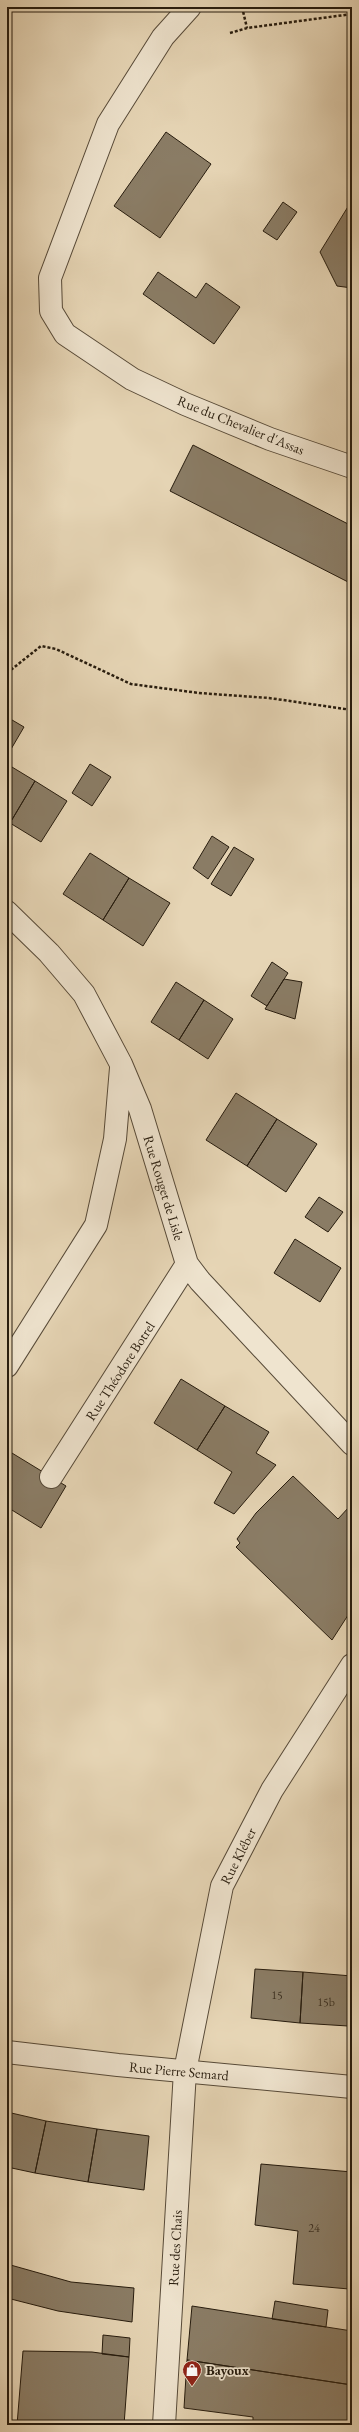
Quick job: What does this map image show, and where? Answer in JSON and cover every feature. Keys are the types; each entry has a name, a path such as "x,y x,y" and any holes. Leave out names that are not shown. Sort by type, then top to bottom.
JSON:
{"street":[{"name":"Rue du Chevalier d'Assas","path":"190,7 163,37 108,124 50,278 51,310 65,334 132,379 185,404 262,436 352,467"},
{"name":"Rue Rouget de Lisle","path":"7,912 50,953 84,994 121,1064 140,1109 187,1264 200,1281 352,1444"},
{"path":"7,1366 96,1225 116,1139 121,1064"},
{"name":"Rue Théodore Botrel","path":"51,1477 187,1264"},
{"name":"Rue Kléber","path":"185,2071 222,1886 272,1790 352,1665"},
{"name":"Rue Pierre Semard","path":"7,2052 352,2087"},
{"name":"Rue des Chais","path":"164,2425 185,2071"}],"path":[{"path":"242,7 247,28"},
{"path":"230,32 247,28 352,14"},
{"path":"7,673 41,646 56,649 131,684 199,693 269,698 352,710"}],"building":[{"path":"166,132 211,164 160,238 114,206"},
{"path":"283,202 297,212 277,240 263,231"},
{"path":"349,205 352,211 352,288 337,286 320,252"},
{"path":"158,272 196,298 206,283 240,307 214,344 143,294"},
{"path":"193,445 352,526 352,584 170,491"},
{"path":"7,717 24,727 7,756"},
{"path":"7,764 35,781 10,823 7,821"},
{"path":"90,764 111,777 92,806 72,793"},
{"path":"35,781 67,801 41,842 10,823"},
{"path":"212,836 229,847 208,879 193,868"},
{"path":"234,847 254,859 231,896 211,884"},
{"path":"90,853 129,878 103,920 63,894"},
{"path":"129,878 170,903 143,946 103,920"},
{"path":"272,962 288,973 267,1006 251,996"},
{"path":"284,979 302,982 295,1019 265,1009"},
{"path":"176,982 204,1000 179,1040 151,1022"},
{"path":"204,1000 233,1019 208,1059 179,1040"},
{"path":"236,1093 277,1119 247,1166 206,1140"},
{"path":"277,1119 317,1144 286,1192 247,1166"},
{"path":"319,1197 343,1212 328,1232 305,1217"},
{"path":"295,1239 341,1268 320,1302 274,1273"},
{"path":"181,1379 225,1406 197,1450 154,1423"},
{"path":"225,1406 269,1432 256,1453 276,1465 234,1514 214,1503 232,1472 197,1450"},
{"path":"7,1450 66,1486 41,1528 7,1507"},
{"path":"293,1476 338,1519 349,1507 352,1509 352,1609 332,1640 236,1547 240,1543 237,1539 256,1513"},
{"path":"255,1969 303,1972 300,2023 251,2018"},
{"path":"303,1972 352,1976 348,2026 300,2023"},
{"path":"352,1982 352,2027 348,2026"},
{"path":"7,2112 46,2121 35,2173 7,2167"},
{"path":"46,2121 97,2129 88,2182 35,2173"},
{"path":"97,2129 149,2136 144,2190 88,2182"},
{"path":"261,2164 352,2172 352,2260 349,2289 293,2284 298,2231 255,2225"},
{"path":"7,2264 71,2282 134,2288 132,2322 58,2311 7,2298"},
{"path":"275,2301 328,2310 326,2327 272,2319"},
{"path":"192,2306 352,2331 352,2385 187,2360"},
{"path":"103,2335 130,2338 129,2357 102,2354"},
{"path":"23,2351 92,2352 129,2357 124,2425 17,2425"},
{"path":"187,2360 352,2385 352,2425 253,2425 253,2417 184,2408"}],"place":[{"name":"Bayoux","path":"192,2387"}]}
